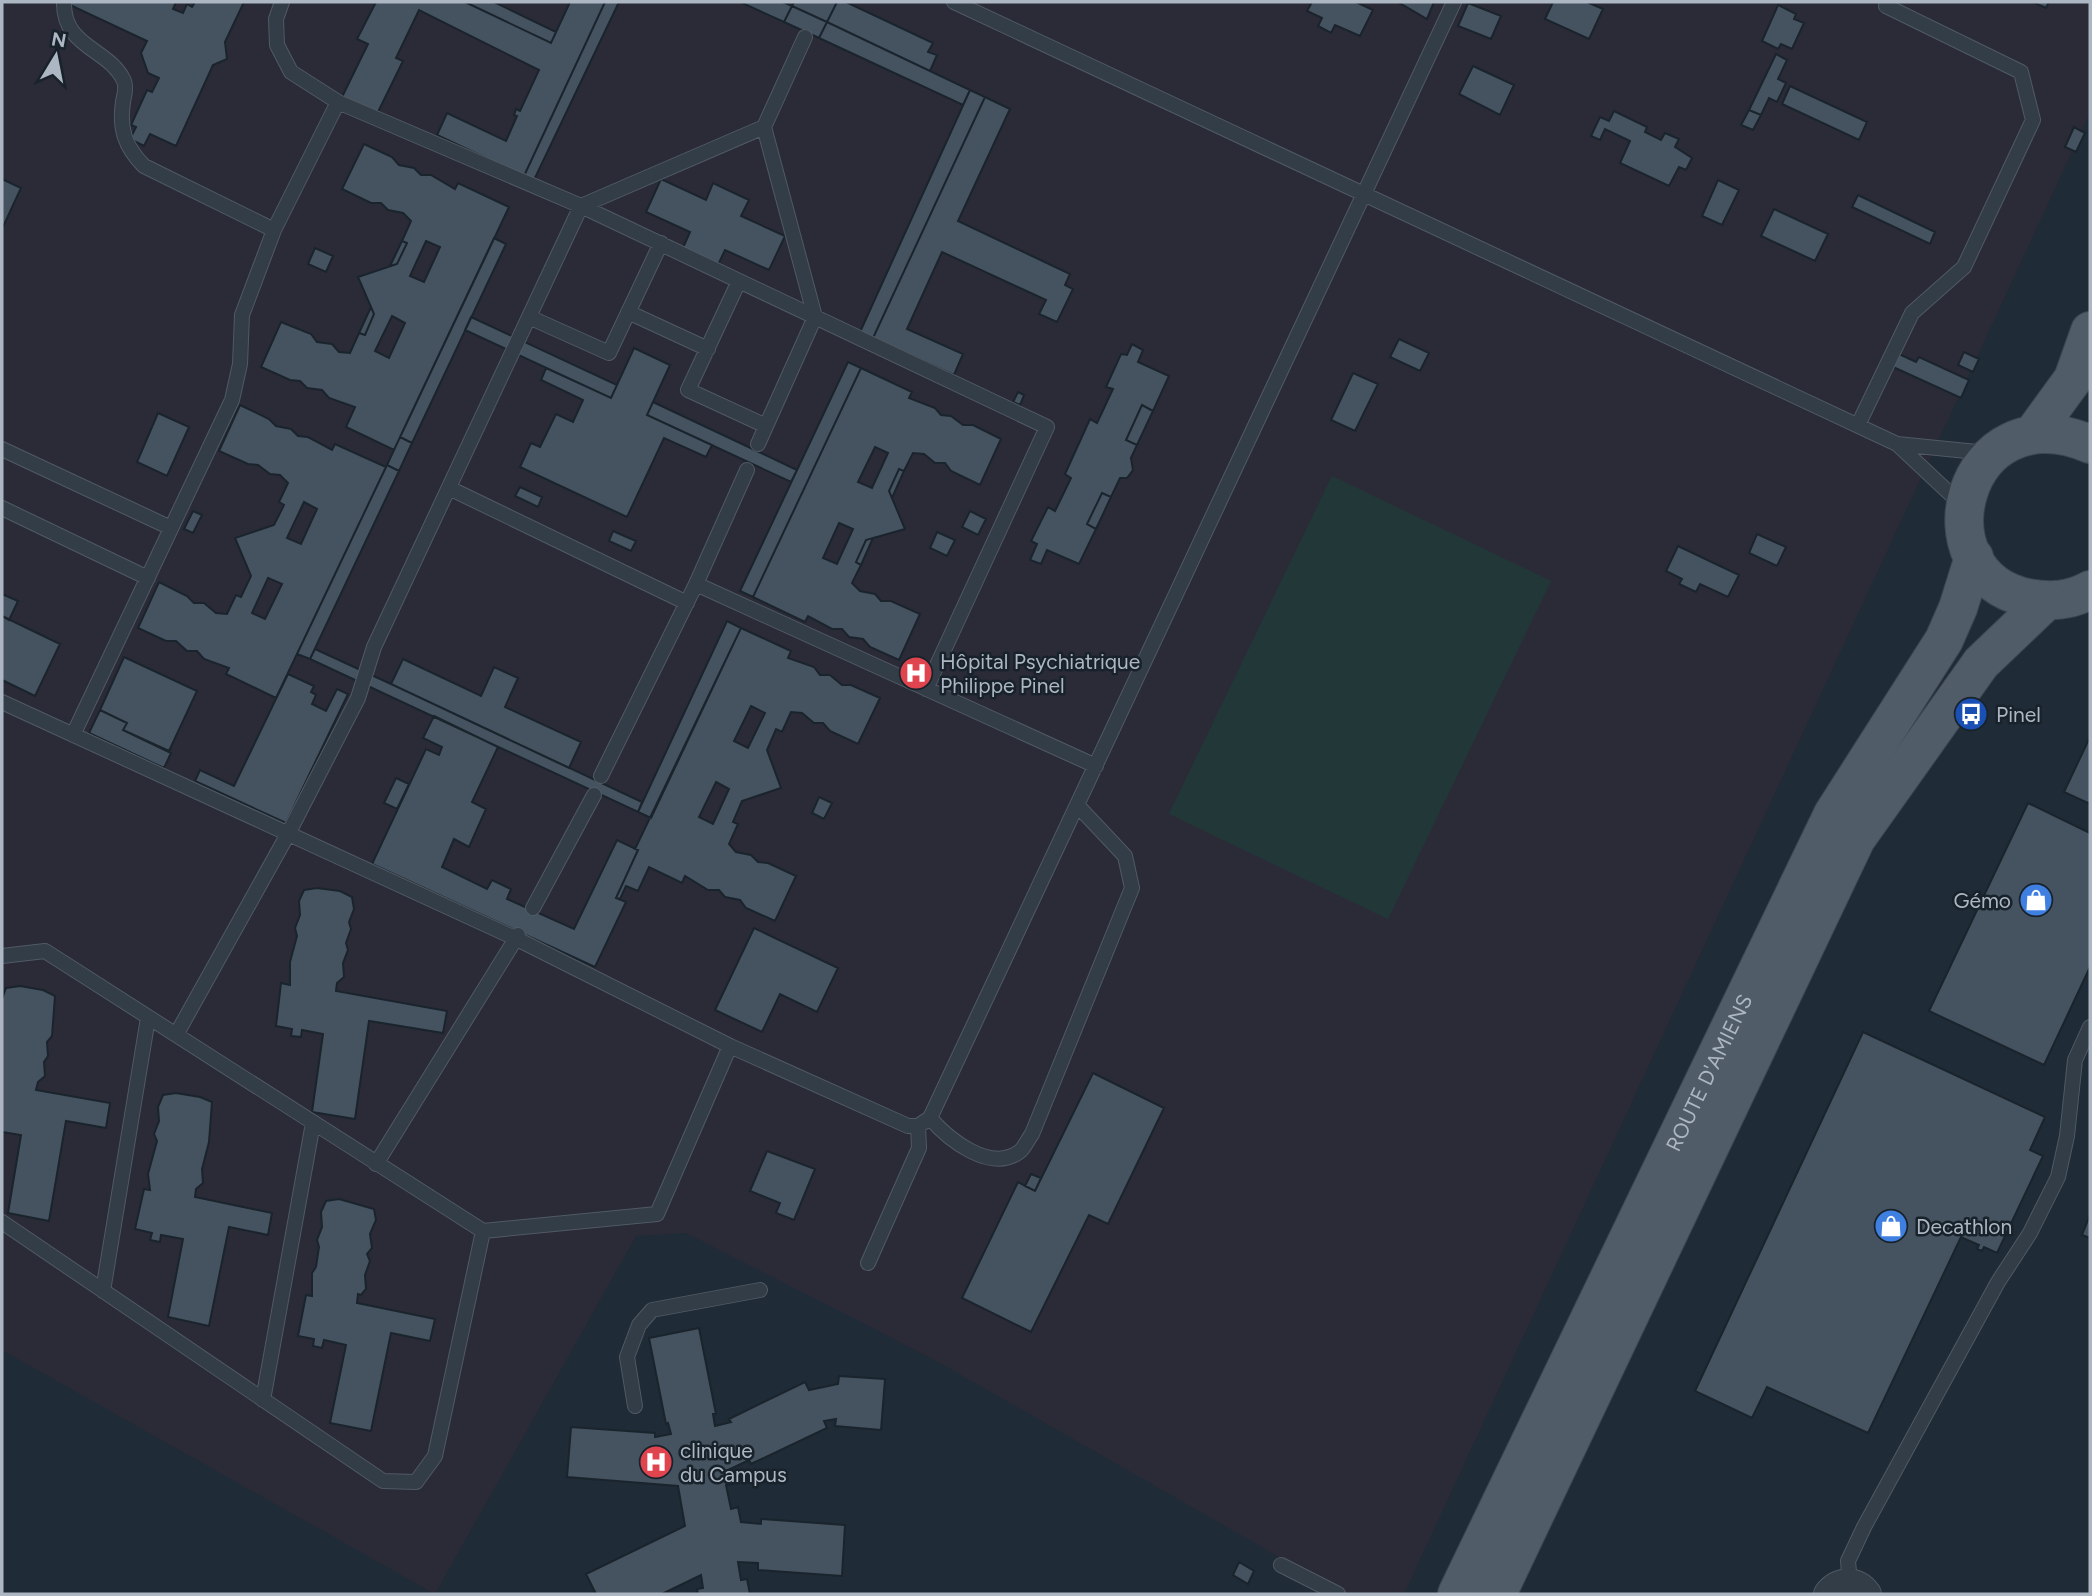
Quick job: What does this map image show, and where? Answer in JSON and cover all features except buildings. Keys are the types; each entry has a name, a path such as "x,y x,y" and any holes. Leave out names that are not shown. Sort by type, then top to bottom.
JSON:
{"main road":[{"path":"2033,434 2073,379 2090,331"},
{"path":"2090,444 2053,433 2033,434 2011,441 1992,454 1978,469 1964,508 1964,525 1974,557 1992,581 2018,596 2046,601 2068,599 2090,590"},
{"name":"ROUTE D'AMIENS","path":"1457,1594 1833,814 1944,640 1958,608 1974,557"},
{"name":"ROUTE D'AMIENS","path":"1497,1594 1856,839 1981,663 2046,601"}],"lane":[{"path":"64,2 64,12 71,30 88,49 116,67 126,85 121,113 123,136 130,152 144,166 274,230"},
{"path":"282,2 276,19 277,45 291,72 338,102 581,206 1047,427 926,689"},
{"path":"954,2 1898,444 1964,508"},
{"path":"868,1263 919,1148 924,1122 1096,766 1454,2"},
{"path":"1858,425 1912,313 1964,267 2034,120 2021,72 1886,6"},
{"path":"758,444 815,317 764,127 805,37"},
{"path":"73,735 232,400 240,364 242,315 274,230 338,102"},
{"path":"176,1035 288,834 358,698 374,647 581,206 764,127"},
{"path":"529,317 609,353 660,243"},
{"path":"739,281 688,390 766,426"},
{"path":"628,312 708,349"},
{"path":"1898,444 1992,454"},
{"path":"2,449 171,528"},
{"path":"601,776 687,603 747,470"},
{"path":"449,488 687,603"},
{"path":"2,508 148,578"},
{"path":"696,584 1096,766"},
{"path":"2,702 516,937 730,1046 908,1126 924,1122 976,1153 1001,1159 1019,1152 1032,1134 1132,888 1125,856 1077,805"},
{"path":"533,908 594,795"},
{"path":"376,1164 516,937"},
{"path":"2,956 45,951 482,1231 657,1214 730,1046"},
{"path":"103,1291 148,1018"},
{"path":"1848,1590 1848,1561 1864,1527 1998,1282 2030,1233 2058,1177 2067,1136 2075,1060 2090,1027"},
{"path":"263,1400 313,1123"},
{"path":"2,1222 383,1481 416,1482 435,1456 482,1231"},
{"path":"635,1406 627,1357 639,1325 652,1310 760,1290"},
{"path":"1281,1565 1338,1594"}],"shaded area":[{"name":"Hôpital Psychiatrique Philippe Pinel","path":"2,2 2090,2 2090,113 1404,1594 1344,1594 935,1360 686,1233 636,1236 435,1594 2,1350"}],"green space":[{"path":"1332,476 1551,581 1388,919 1169,814"}],"place":[{"name":"Hôpital Psychiatrique Philippe Pinel","path":"916,673"},
{"name":"Pinel","path":"1971,714"},
{"name":"Gémo","path":"2036,900"},
{"name":"Decathlon","path":"1891,1226"},
{"name":"clinique du Campus","path":"656,1462"}]}
